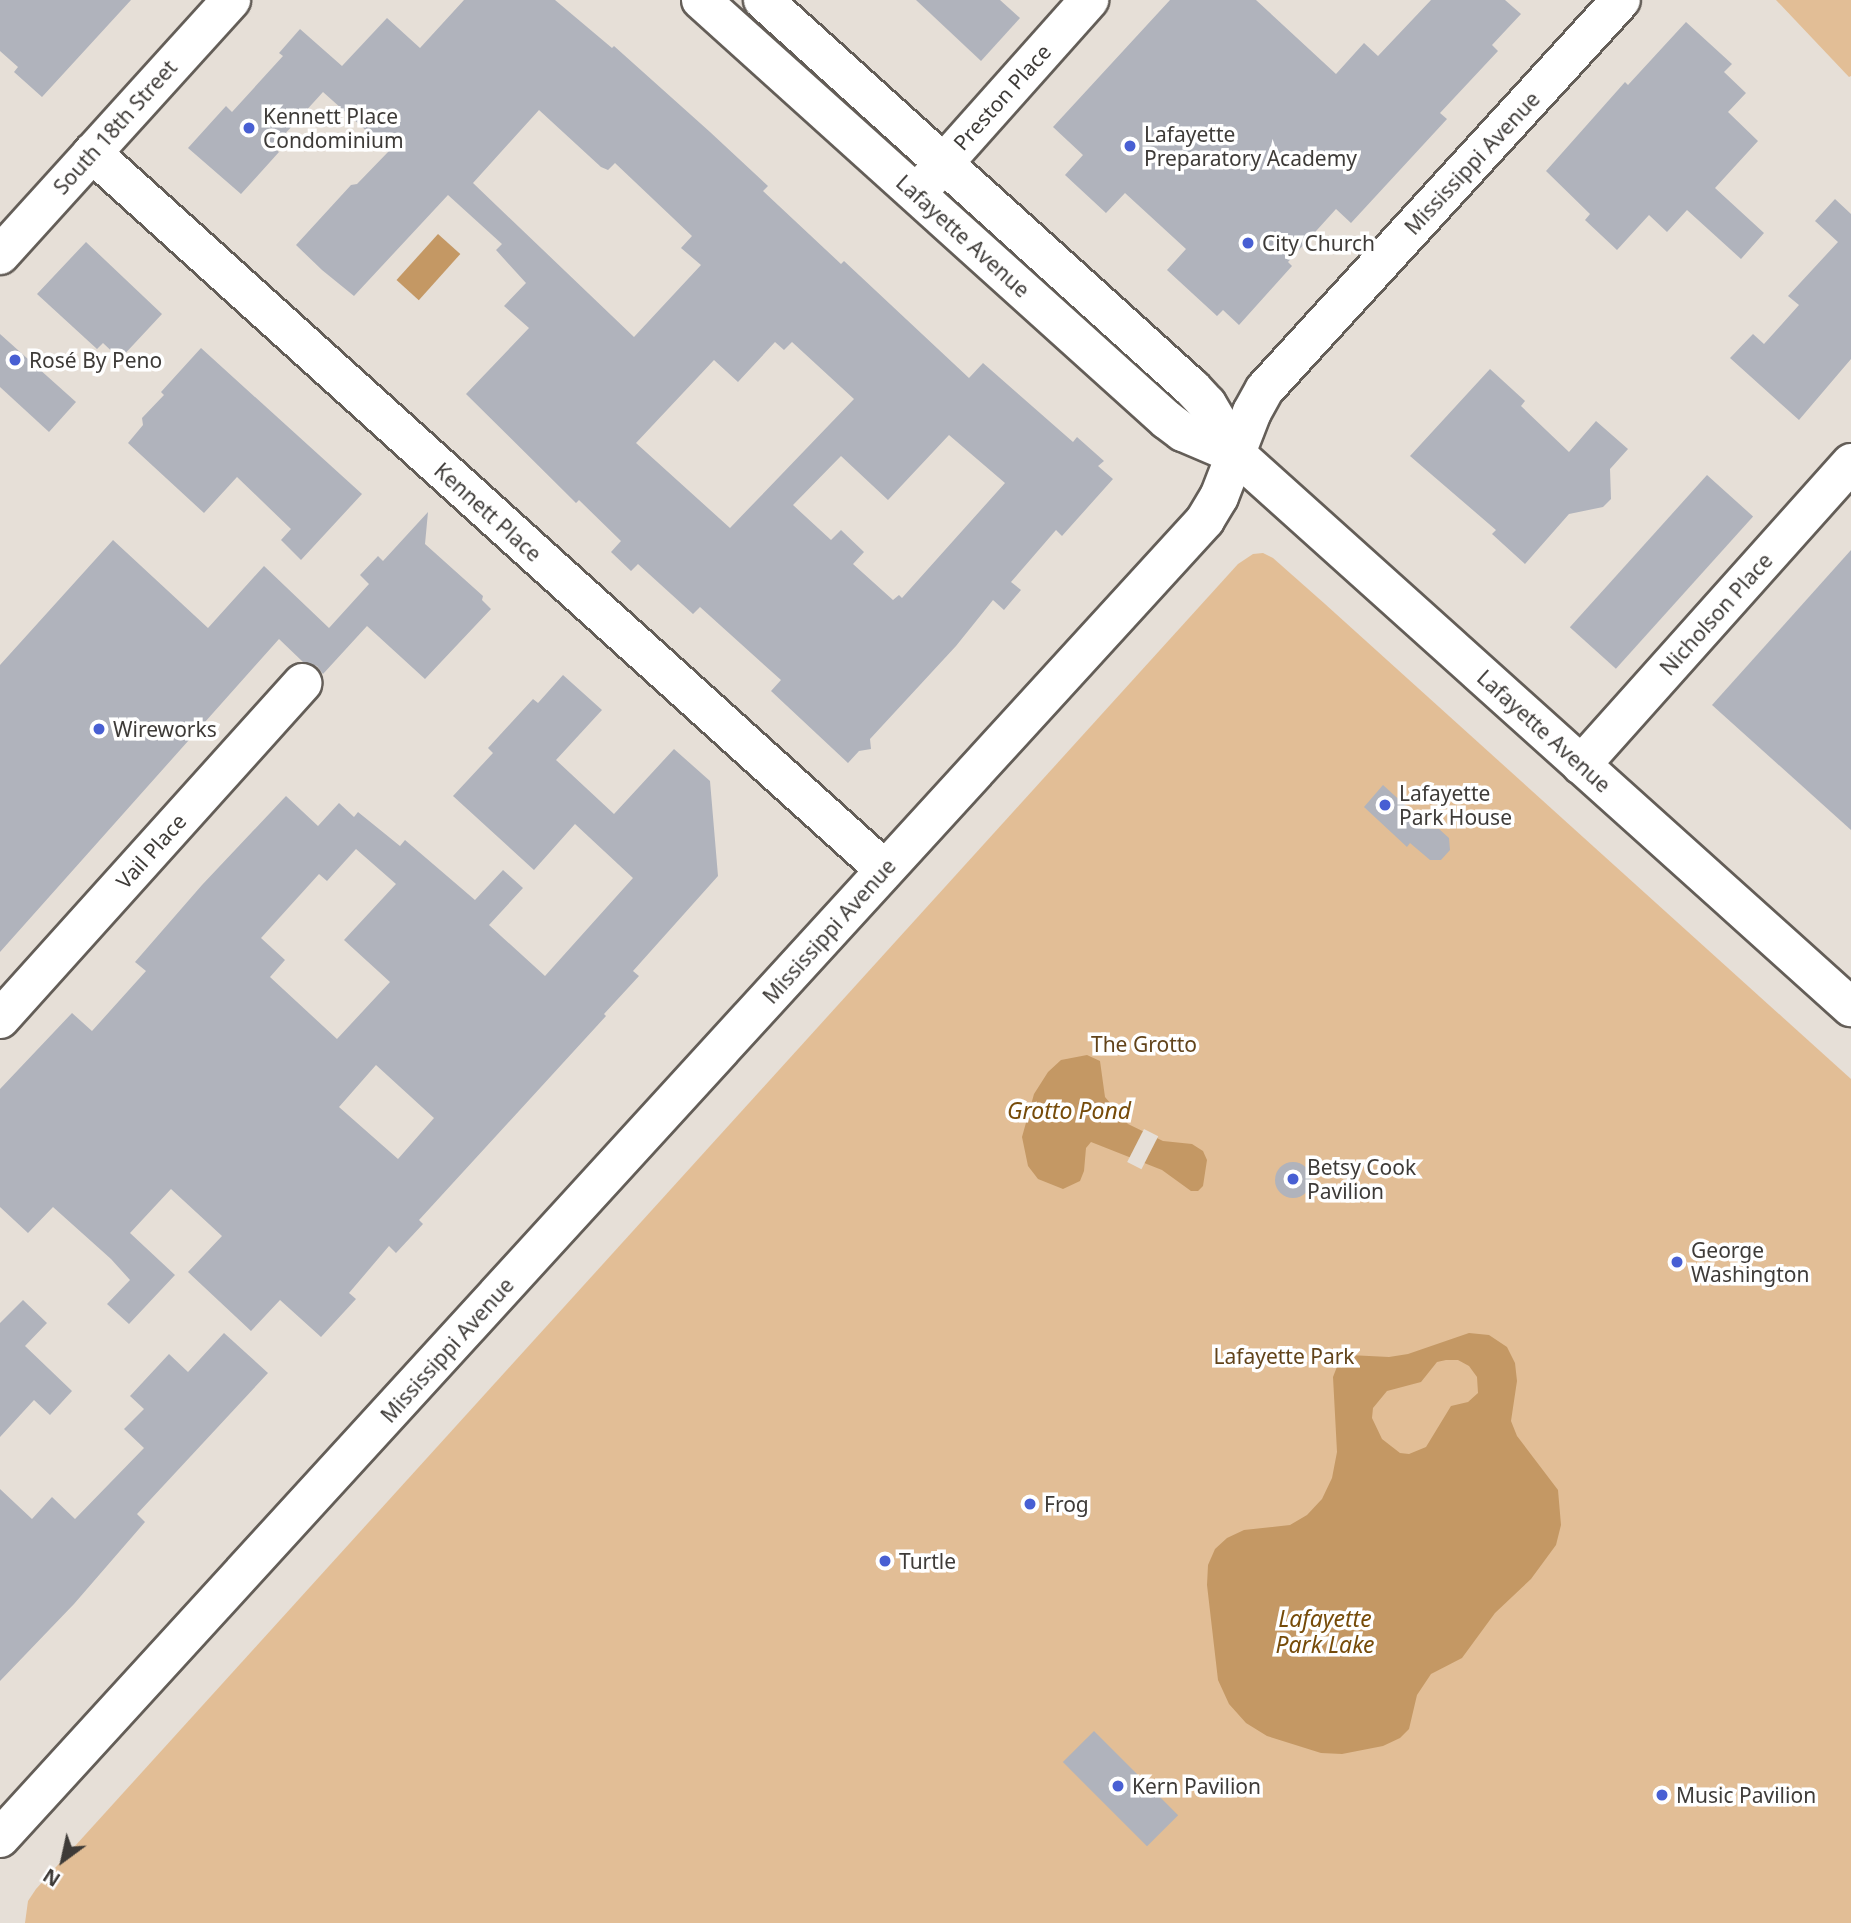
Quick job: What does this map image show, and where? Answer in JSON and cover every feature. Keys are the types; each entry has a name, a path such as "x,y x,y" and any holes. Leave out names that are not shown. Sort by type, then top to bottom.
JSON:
{"street":[{"name":"South 18th Street","path":"0,255 231,0"},
{"name":"Lafayette Avenue","path":"701,0 1167,420 1183,432 1237,454"},
{"name":"Lafayette Avenue","path":"762,0 1192,388 1207,404 1237,454 1851,1007"},
{"name":"Preston Place","path":"916,194 1089,0"},
{"name":"Mississippi Avenue","path":"0,1839 1205,520 1219,497 1252,412 1271,382 1621,0"},
{"name":"Kennett Place","path":"92,153 885,870"},
{"name":"Nicholson Place","path":"1581,765 1851,463"},
{"name":"Vail Place","path":"0,1019 303,683"}],"green space":[{"path":"1776,0 1851,0 1851,76 1849,77"},
{"name":"Lafayette Park","path":"1263,553 1273,558 1325,604 1851,1079 1851,1923 25,1923 28,1901 36,1889 1238,564 1253,554"}],"water":[{"path":"438,234 460,254 419,300 397,280"},
{"name":"Grotto Pond","path":"1087,1055 1100,1061 1105,1097 1128,1124 1163,1141 1192,1144 1203,1151 1207,1160 1203,1186 1198,1191 1191,1191 1162,1170 1091,1142 1086,1148 1084,1171 1080,1181 1063,1189 1038,1179 1028,1166 1022,1137 1034,1094 1048,1072 1061,1060"},
{"name":"Lafayette Park Lake","path":"1469,1333 1489,1335 1507,1347 1515,1363 1517,1381 1511,1421 1517,1436 1558,1490 1561,1525 1556,1545 1531,1579 1495,1613 1462,1658 1431,1674 1417,1695 1409,1729 1400,1738 1383,1746 1342,1754 1321,1753 1267,1736 1246,1723 1229,1704 1218,1680 1207,1585 1208,1565 1215,1549 1227,1538 1244,1530 1290,1525 1307,1515 1322,1499 1332,1478 1337,1452 1333,1377 1340,1359 1349,1355 1389,1357 1408,1354","holes":["1458,1360 1469,1366 1477,1377 1478,1393 1468,1402 1451,1406 1426,1447 1409,1454 1400,1453 1382,1439 1372,1418 1373,1408 1387,1391 1421,1382 1437,1362"]}],"pier":[{"path":"1144,1129 1158,1136 1141,1169 1127,1162"}],"building":[{"path":"0,0 131,0 42,97 14,72 18,67 0,51"},
{"path":"464,0 555,0 612,48 614,46 710,132 768,186 763,191 841,264 844,261 969,378 983,363 1073,442 1077,437 1104,461 1098,466 1113,479 1062,536 1056,530 1011,582 1021,590 1004,610 993,600 956,646 870,739 871,749 859,751 848,763 771,691 781,680 700,607 693,614 638,564 631,571 611,552 621,541 579,500 576,503 466,394 529,328 504,306 526,283 496,250 502,244 448,195 354,296 296,245 351,185 357,184 389,151 323,92 273,147 279,152 241,194 188,148 226,106 232,112 283,56 279,53 300,29 342,66 387,18 420,48","holes":["539,110 601,167 608,170 615,163 692,236 681,248 701,265 634,337 473,183","775,342 784,350 792,342 854,399 730,528 636,443 714,360 738,382","949,435 1005,483 902,598 899,595 893,600 853,564 864,552 841,530 831,540 793,505 841,456 888,500"]},
{"path":"916,0 1000,0 1020,18 981,61"},
{"name":"Lafayette Preparatory Academy","path":"1170,0 1256,0 1336,74 1364,43 1378,56 1431,0 1505,0 1521,14 1492,45 1498,51 1440,113 1447,119 1351,223 1336,209 1288,262 1292,266 1239,325 1223,310 1217,316 1167,270 1186,249 1125,193 1106,213 1065,175 1083,155 1053,127"},
{"path":"1686,22 1732,64 1724,72 1746,93 1728,112 1758,141 1715,188 1764,233 1741,259 1687,210 1667,232 1649,215 1617,250 1585,220 1590,214 1546,171 1625,82 1628,85"},
{"path":"1835,199 1851,214 1851,359 1799,420 1730,358 1753,334 1764,344 1799,305 1788,296 1838,242 1815,221"},
{"path":"86,242 162,314 120,359 103,343 97,349 37,294"},
{"name":"Rosé By Peno","path":"0,334 76,402 49,432 0,387"},
{"path":"201,348 362,494 301,560 281,540 291,529 237,477 204,513 128,443 143,425 142,418 164,395 161,392"},
{"path":"1490,369 1525,401 1521,406 1569,452 1596,421 1628,449 1610,469 1611,499 1603,507 1569,514 1525,564 1492,534 1496,530 1410,456"},
{"path":"1707,475 1753,516 1616,669 1570,627"},
{"name":"Wireworks","path":"428,512 425,544 483,596 482,600 491,609 425,679 367,626 323,674 317,666 303,662 279,639 0,952 0,665 113,540 208,628 264,566 329,628 369,584 360,575 378,556 383,561"},
{"path":"1851,550 1851,830 1712,705"},
{"path":"563,675 602,710 556,760 614,814 674,749 710,781 718,876 633,971 639,976 604,1014 606,1016 419,1220 423,1224 396,1253 389,1246 349,1293 356,1299 321,1337 280,1300 251,1331 188,1272 222,1236 171,1189 130,1233 175,1275 129,1324 107,1304 130,1280 111,1259 53,1207 28,1233 0,1207 0,1089 72,1013 92,1031 146,971 135,962 202,885 286,796 318,826 339,803 354,817 358,812 400,846 405,840 475,900 503,870 523,888 489,925 545,976 633,878 575,824 534,870 453,796 493,753 488,748 533,699 538,703","holes":["356,849 396,884 344,940 390,982 337,1039 270,977 285,960 261,938 319,874 327,881","376,1065 434,1118 398,1159 339,1107"]},
{"name":"Lafayette Park House","path":"1383,785 1427,825 1424,828 1439,829 1449,838 1450,850 1441,860 1430,860 1410,843 1407,847 1364,807"},
{"name":"Betsy Cook Pavilion","path":"1293,1162 1306,1167 1311,1180 1306,1193 1293,1198 1280,1193 1275,1180 1280,1167"},
{"path":"23,1300 47,1323 25,1346 72,1391 50,1415 34,1400 0,1437 0,1323"},
{"path":"224,1333 268,1373 137,1514 145,1522 74,1604 0,1681 0,1489 32,1519 52,1497 75,1519 144,1448 124,1429 144,1409 130,1396 169,1354 188,1372"},
{"name":"Kern Pavilion","path":"1094,1731 1178,1815 1147,1846 1063,1762"}],"place":[{"name":"Kennett Place Condominium","path":"249,128"},
{"name":"Lafayette Preparatory Academy","path":"1130,146"},
{"name":"City Church","path":"1248,243"},
{"name":"Rosé By Peno","path":"15,360"},
{"name":"Wireworks","path":"99,729"},
{"name":"Lafayette Park House","path":"1385,805"},
{"name":"Betsy Cook Pavilion","path":"1293,1179"},
{"name":"George Washington","path":"1677,1262"},
{"name":"Frog","path":"1030,1504"},
{"name":"Turtle","path":"885,1561"},
{"name":"Kern Pavilion","path":"1118,1786"},
{"name":"Music Pavilion","path":"1662,1795"}],"park label":[{"name":"The Grotto","path":"1144,1044"}]}
